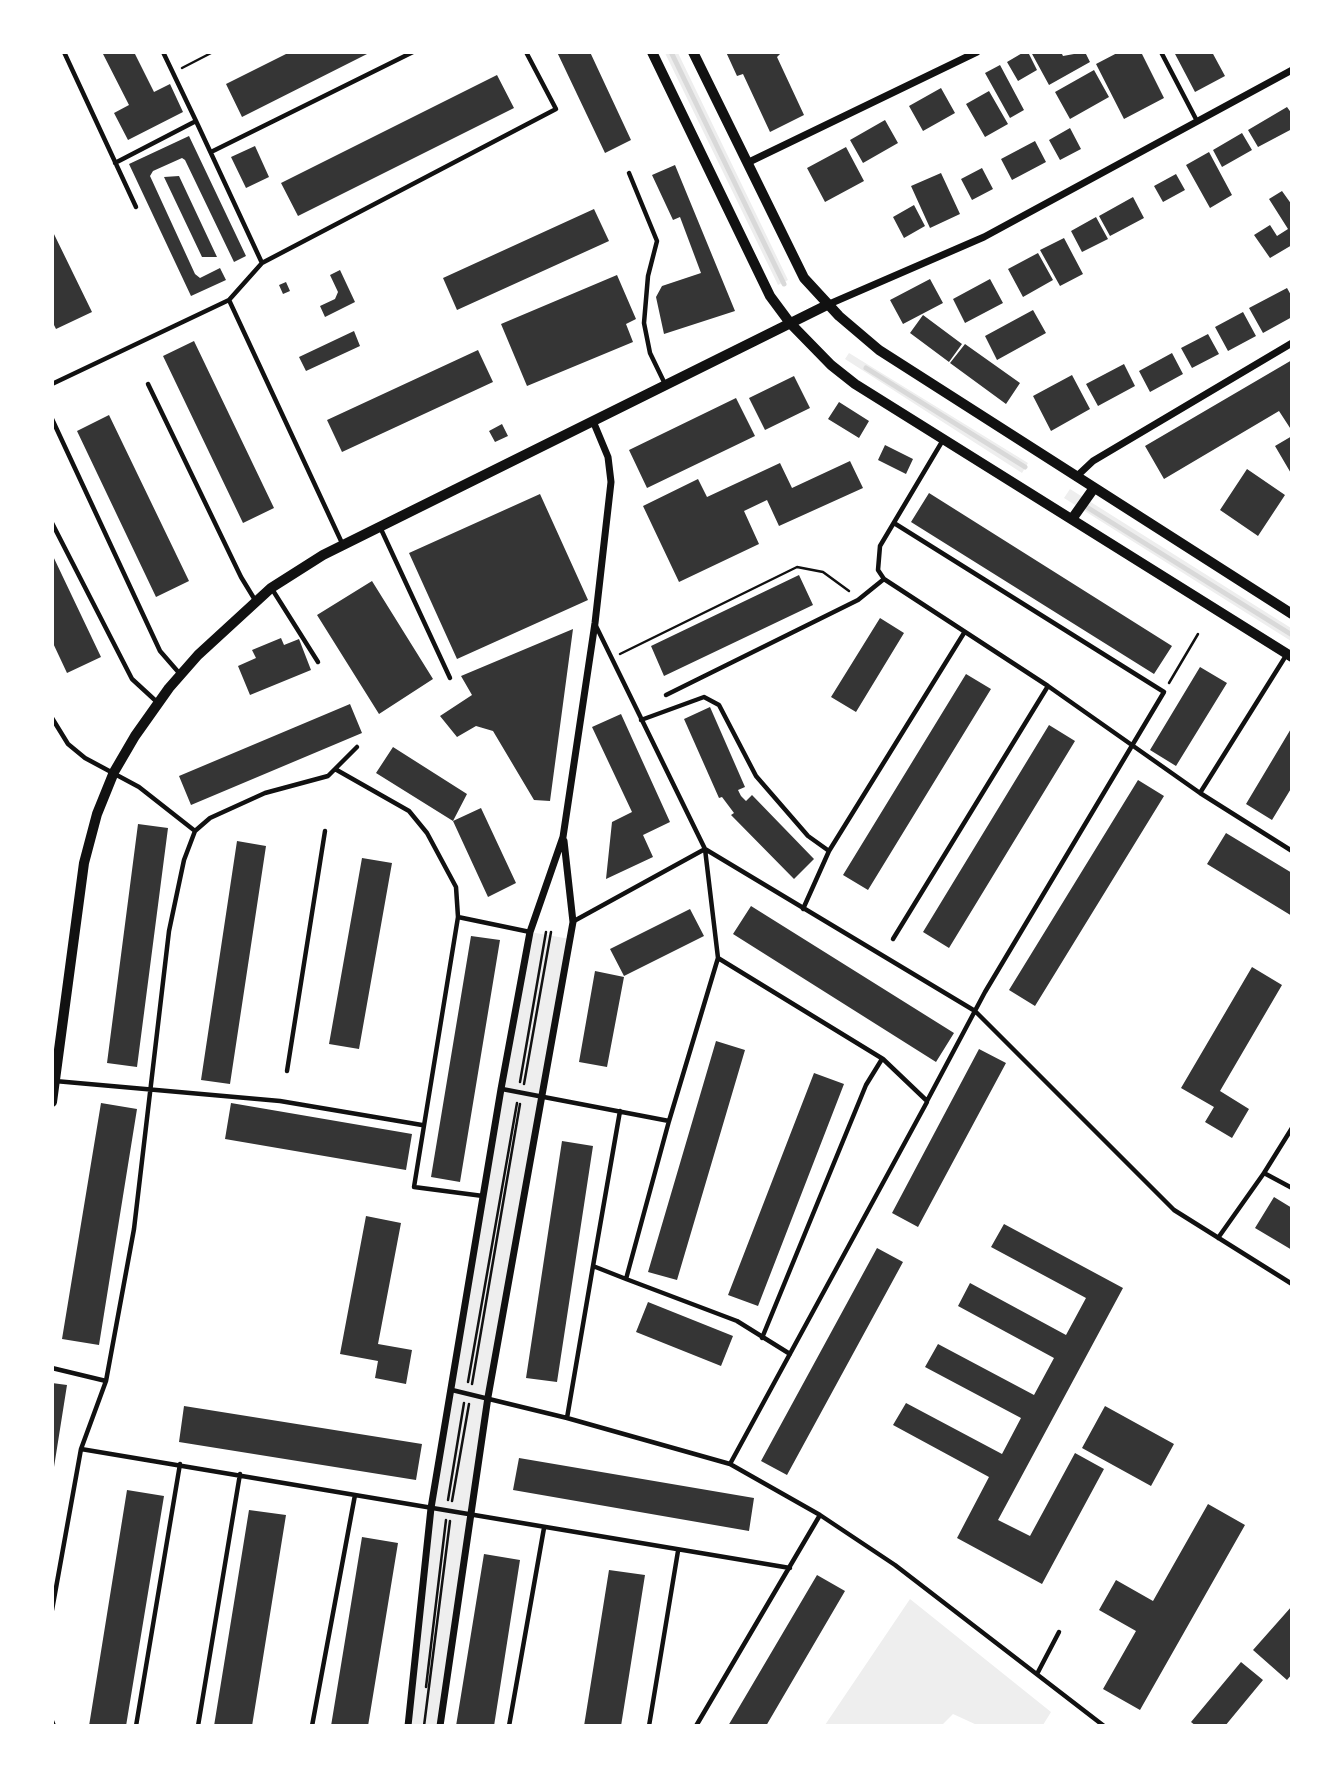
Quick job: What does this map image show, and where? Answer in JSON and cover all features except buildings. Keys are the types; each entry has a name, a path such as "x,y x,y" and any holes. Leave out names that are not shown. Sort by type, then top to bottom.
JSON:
{"main road":[{"path":"652,52 770,296 790,323 855,384 1289,655"},
{"path":"693,52 804,278 827,305 879,350 1292,614"},
{"path":"53,1100 84,863 97,814 114,772 158,702 180,674 271,588 343,544 827,305"},
{"path":"1072,519 1094,488"}],"street":[{"path":"747,163 977,52"},
{"path":"827,305 984,237 1292,70"},
{"path":"1076,477 1093,461 1292,343"},
{"path":"408,1726 431,1508 501,1089 530,932 564,837 595,623 611,482 608,457 593,421"},
{"path":"440,1726 488,1397 573,922 564,837"}],"lane":[{"path":"64,52 136,207"},
{"path":"163,52 262,263"},
{"path":"211,152 413,52"},
{"path":"52,384 229,300 262,263 556,109 526,52"},
{"path":"1161,52 1197,121"},
{"path":"115,163 196,121"},
{"path":"629,173 657,241 648,276 644,323 650,353 666,385"},
{"path":"229,300 343,544"},
{"path":"148,384 240,577 256,601"},
{"path":"52,419 160,651 180,674"},
{"path":"943,439 880,546 878,570 884,579 1048,686 1130,747 1292,851"},
{"path":"52,523 132,679 158,702"},
{"path":"730,1464 975,1011 1164,692 894,523"},
{"path":"380,526 450,678"},
{"path":"666,695 858,600 884,579"},
{"path":"271,588 318,663"},
{"path":"595,623 705,849 718,958 669,1121 626,1279"},
{"path":"803,909 829,851 964,633"},
{"path":"1200,793 1289,655"},
{"path":"893,939 1048,686"},
{"path":"641,720 704,696 719,705 756,776 808,836 829,851"},
{"path":"52,718 68,744 85,758 139,787 195,831"},
{"path":"52,1610 81,1449 106,1381 134,1229 169,930 184,860 195,831 210,818 265,793 313,782 335,769 357,747"},
{"path":"335,769 409,811 427,833 456,887 458,917 414,1187 484,1196"},
{"path":"287,1071 325,831"},
{"path":"705,849 975,1011 1174,1210 1292,1284"},
{"path":"573,922 705,849"},
{"path":"458,917 530,932"},
{"path":"718,958 883,1059 927,1101"},
{"path":"762,1338 866,1085 883,1059"},
{"path":"55,1081 280,1101 422,1125"},
{"path":"501,1089 669,1121"},
{"path":"567,1418 621,1111"},
{"path":"1218,1238 1292,1128"},
{"path":"1264,1173 1292,1188"},
{"path":"593,1266 737,1321 790,1354"},
{"path":"52,1368 106,1381"},
{"path":"452,1390 567,1418 730,1464 820,1515 895,1565 1104,1726"},
{"path":"81,1449 790,1568"},
{"path":"136,1726 180,1464"},
{"path":"198,1726 240,1475"},
{"path":"312,1726 355,1495"},
{"path":"696,1726 820,1515"},
{"path":"509,1726 544,1528"},
{"path":"649,1726 678,1551"},
{"path":"1037,1674 1059,1632"}],"path":[{"path":"173,73 214,52"},
{"path":"611,659 797,567 823,572 858,600"},
{"path":"1164,692 1198,634"},
{"path":"422,1726 449,1511 548,932"}],"shaded area":[{"path":"665,53 678,53 788,280 778,285"},
{"path":"849,353 1028,463 1022,473 845,359"},
{"path":"1070,489 1291,628 1291,641 1064,498"},
{"path":"530,932 570,939 488,1397 440,1725 408,1726 431,1508"},
{"path":"910,1599 1051,1712 1043,1725 977,1725 953,1714 942,1725 825,1725"}],"waterway":[{"path":"671,52 784,284"},
{"path":"866,368 1025,467"},
{"path":"1085,506 1292,635"}]}
